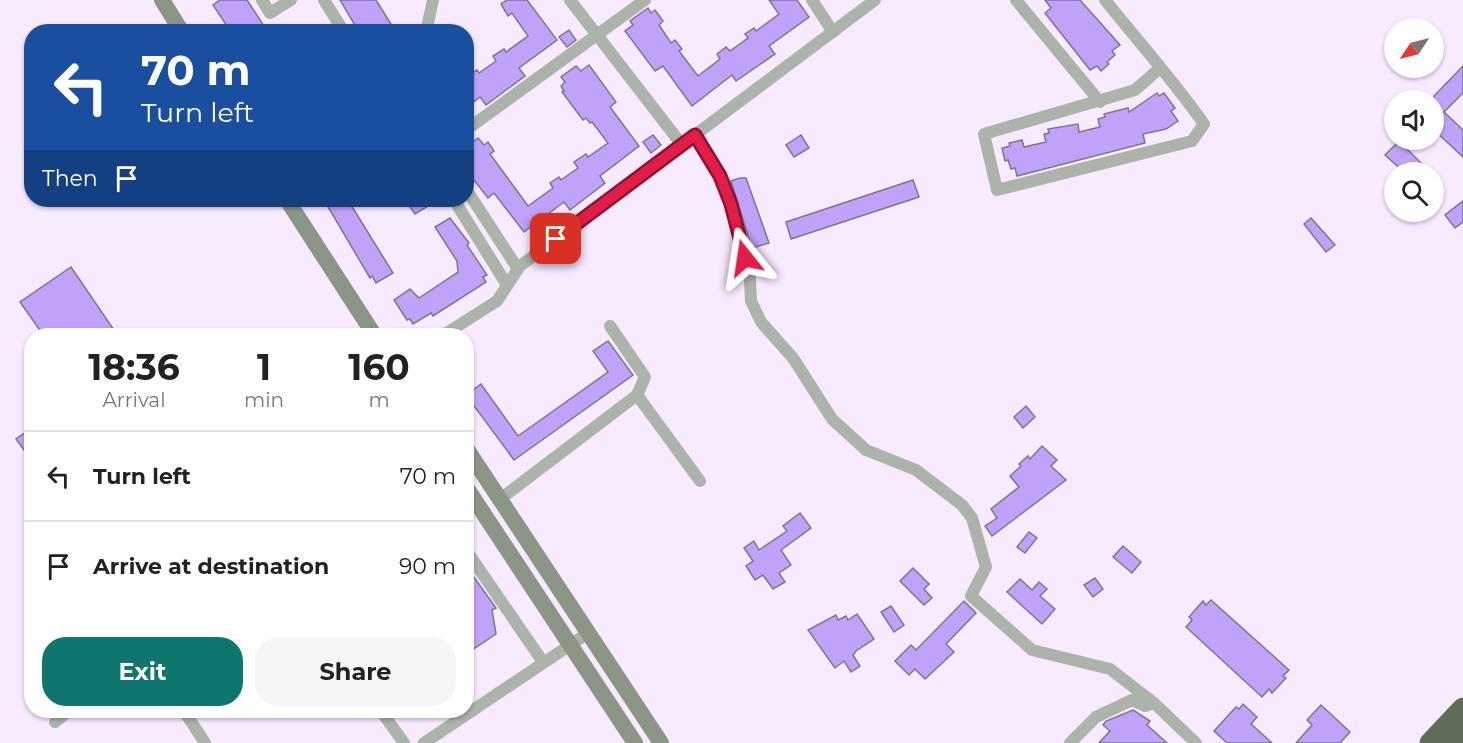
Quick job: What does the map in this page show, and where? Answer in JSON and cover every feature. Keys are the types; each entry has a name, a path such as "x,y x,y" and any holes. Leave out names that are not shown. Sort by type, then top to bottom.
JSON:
{"highway":[{"path":"1430,743 1463,708"},
{"path":"1452,743 1463,732"}],"street":[{"path":"163,0 177,24"},
{"path":"262,0 270,13 291,0"},
{"path":"324,0 339,24"},
{"path":"428,24 433,0"},
{"path":"570,0 682,145"},
{"path":"474,124 596,33 645,0"},
{"path":"812,0 833,32"},
{"path":"455,328 497,301 518,268 875,0"},
{"path":"1016,0 1100,102"},
{"path":"1105,0 1160,68 1204,124 1192,141 997,190 984,134 1136,90 1160,68"},
{"path":"695,135 720,176 731,204 750,278 751,301 761,322 793,358 832,419 866,450 916,470 962,505 972,518 986,567 971,596 1032,650 1110,669 1154,703 1196,743"},
{"path":"474,201 518,268"},
{"path":"292,207 370,328"},
{"path":"458,207 507,285"},
{"path":"500,500 637,395 645,377 610,326"},
{"path":"637,395 700,481"},
{"path":"474,460 661,743"},
{"path":"474,499 635,743"},
{"path":"474,562 543,662"},
{"path":"474,709 588,633"},
{"path":"1070,743 1096,717 1114,708 1132,700 1145,706 1154,703"},
{"path":"55,722 60,718"},
{"path":"188,718 205,743"},
{"path":"386,718 404,743"},
{"path":"424,743 461,718"}],"building":[{"path":"220,0 247,0 263,24 226,24 213,5"},
{"path":"340,0 376,0 391,24 354,24"},
{"path":"507,0 527,0 557,40 519,68 525,76 486,105 480,97 474,102 474,72 477,70 479,73 496,61 493,56 504,49 506,52 528,36 512,13 508,16 501,4"},
{"path":"769,0 797,0 809,17 769,46 775,54 736,81 732,75 692,106 663,66 655,71 625,31 633,25 630,21 648,8 651,13 655,10 663,21 659,25 671,43 675,40 682,49 679,51 698,76 720,59 717,54 726,47 730,51 748,38 745,34 754,28 756,31 779,14"},
{"path":"1045,0 1080,0 1120,45 1112,51 1115,55 1107,62 1109,64 1101,71 1097,66 1090,70 1045,13 1051,8"},
{"path":"569,30 576,40 567,47 559,37"},
{"path":"589,65 616,102 610,107 639,146 600,176 605,183 570,210 564,202 524,232 494,193 488,198 474,180 474,141 478,138 484,145 488,142 494,151 490,154 528,206 553,188 550,183 559,177 561,180 578,168 574,162 586,154 588,157 608,143 592,122 590,123 586,118 583,120 562,92 564,91 561,86 565,82 561,77 576,66 581,71"},
{"path":"1463,66 1463,93 1444,112 1444,90 1440,90"},
{"path":"1157,93 1159,96 1164,93 1175,108 1171,111 1178,121 1166,129 1143,134 1145,143 1017,176 1015,168 1011,169 1008,160 1005,161 1002,148 1010,146 1009,143 1022,140 1024,147 1046,142 1044,134 1049,133 1048,129 1078,124 1079,132 1100,127 1098,119 1105,117 1104,114 1128,108 1129,112"},
{"path":"1444,112 1463,130 1463,157 1444,139"},
{"path":"653,135 661,145 651,153 643,142"},
{"path":"801,135 809,148 794,157 786,145"},
{"path":"1390,150 1408,150 1421,162 1393,162 1385,155"},
{"path":"746,178 769,243 752,248 731,181"},
{"path":"913,180 919,197 791,239 786,222"},
{"path":"1463,201 1463,222 1455,228 1445,215"},
{"path":"328,207 352,207 393,273 376,283 372,276 370,278"},
{"path":"410,207 426,207 415,214"},
{"path":"450,218 469,243 467,245 487,275 483,277 486,282 433,316 431,313 413,324 410,319 407,320 394,300 410,289 419,298 458,272 457,261 435,227"},
{"path":"1311,218 1335,245 1326,252 1304,224"},
{"path":"71,267 113,328 38,328 20,302"},
{"path":"608,341 633,375 514,460 474,406 474,389 481,384 518,436 608,372 593,351"},
{"path":"1026,406 1035,417 1023,428 1014,417"},
{"path":"24,434 24,450 16,439"},
{"path":"1042,446 1057,460 1051,466 1066,480 992,536 985,526 997,518 991,509 1019,487 1010,476 1021,466 1019,464 1028,456 1030,459"},
{"path":"800,513 811,528 781,550 791,565 779,573 785,582 773,589 763,575 755,580 746,566 753,561 744,548 754,541 759,550 787,531 783,526"},
{"path":"1029,532 1037,538 1025,553 1017,547"},
{"path":"1123,546 1141,562 1132,573 1113,557"},
{"path":"913,568 929,584 924,589 932,598 924,605 900,581"},
{"path":"474,577 496,608 492,610 496,634 474,649"},
{"path":"1095,578 1103,589 1093,597 1084,585"},
{"path":"1020,579 1032,590 1039,582 1047,589 1040,596 1055,609 1042,624 1007,592"},
{"path":"1211,600 1289,670 1283,676 1286,678 1272,693 1269,689 1262,697 1186,627 1192,620 1189,617 1203,601 1206,605"},
{"path":"964,601 976,613 946,644 954,652 925,679 915,669 909,675 895,661 911,645 916,650"},
{"path":"891,606 904,625 894,632 881,612"},
{"path":"857,614 874,639 853,655 860,666 851,672 844,661 835,668 808,630 836,615 838,620 846,616 848,620"},
{"path":"1243,704 1257,717 1251,724 1272,743 1227,743 1214,731 1236,707 1239,709"},
{"path":"1321,705 1350,732 1340,743 1296,743 1312,725 1307,720"},
{"path":"1133,710 1150,721 1147,725 1167,743 1099,743 1110,731 1103,725 1106,721"}],"route":[{"path":"556,239 695,135 720,176 731,204 745,258"}]}
